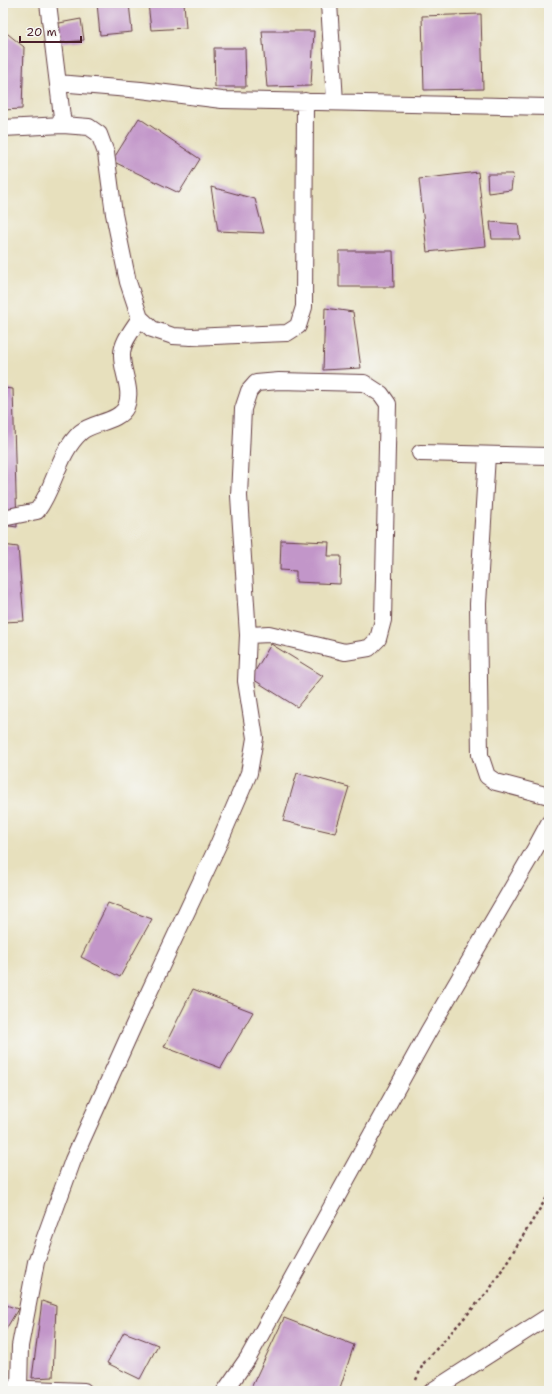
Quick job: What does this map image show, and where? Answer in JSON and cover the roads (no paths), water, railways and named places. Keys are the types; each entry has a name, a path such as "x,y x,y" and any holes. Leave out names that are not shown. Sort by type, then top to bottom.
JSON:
{"street":[{"path":"48,3 63,125"},
{"path":"329,3 335,102"},
{"path":"58,83 141,90 222,100 549,107"},
{"path":"3,128 63,125 89,127 99,134 106,153 114,214 128,282 140,318 152,329 173,336 191,337 287,333 298,326 304,307 305,101"},
{"path":"3,518 38,511 47,498 62,456 82,431 118,415 125,409 130,397 121,355 127,339 140,318"},
{"path":"19,1388 20,1346 36,1262 73,1160 136,1020 218,845 249,773 255,738 246,681 248,635 239,496 243,409 249,391 256,383 279,381 364,383 381,394 388,404 383,620 378,639 369,648 345,652 269,634 248,635"},
{"path":"420,454 549,456"},
{"path":"487,455 478,604 480,755 487,776 496,782 549,796"},
{"path":"225,1391 230,1387 248,1358 428,1032 549,823"},
{"path":"432,1391 549,1316"},
{"path":"3,1388 84,1391"}]}
